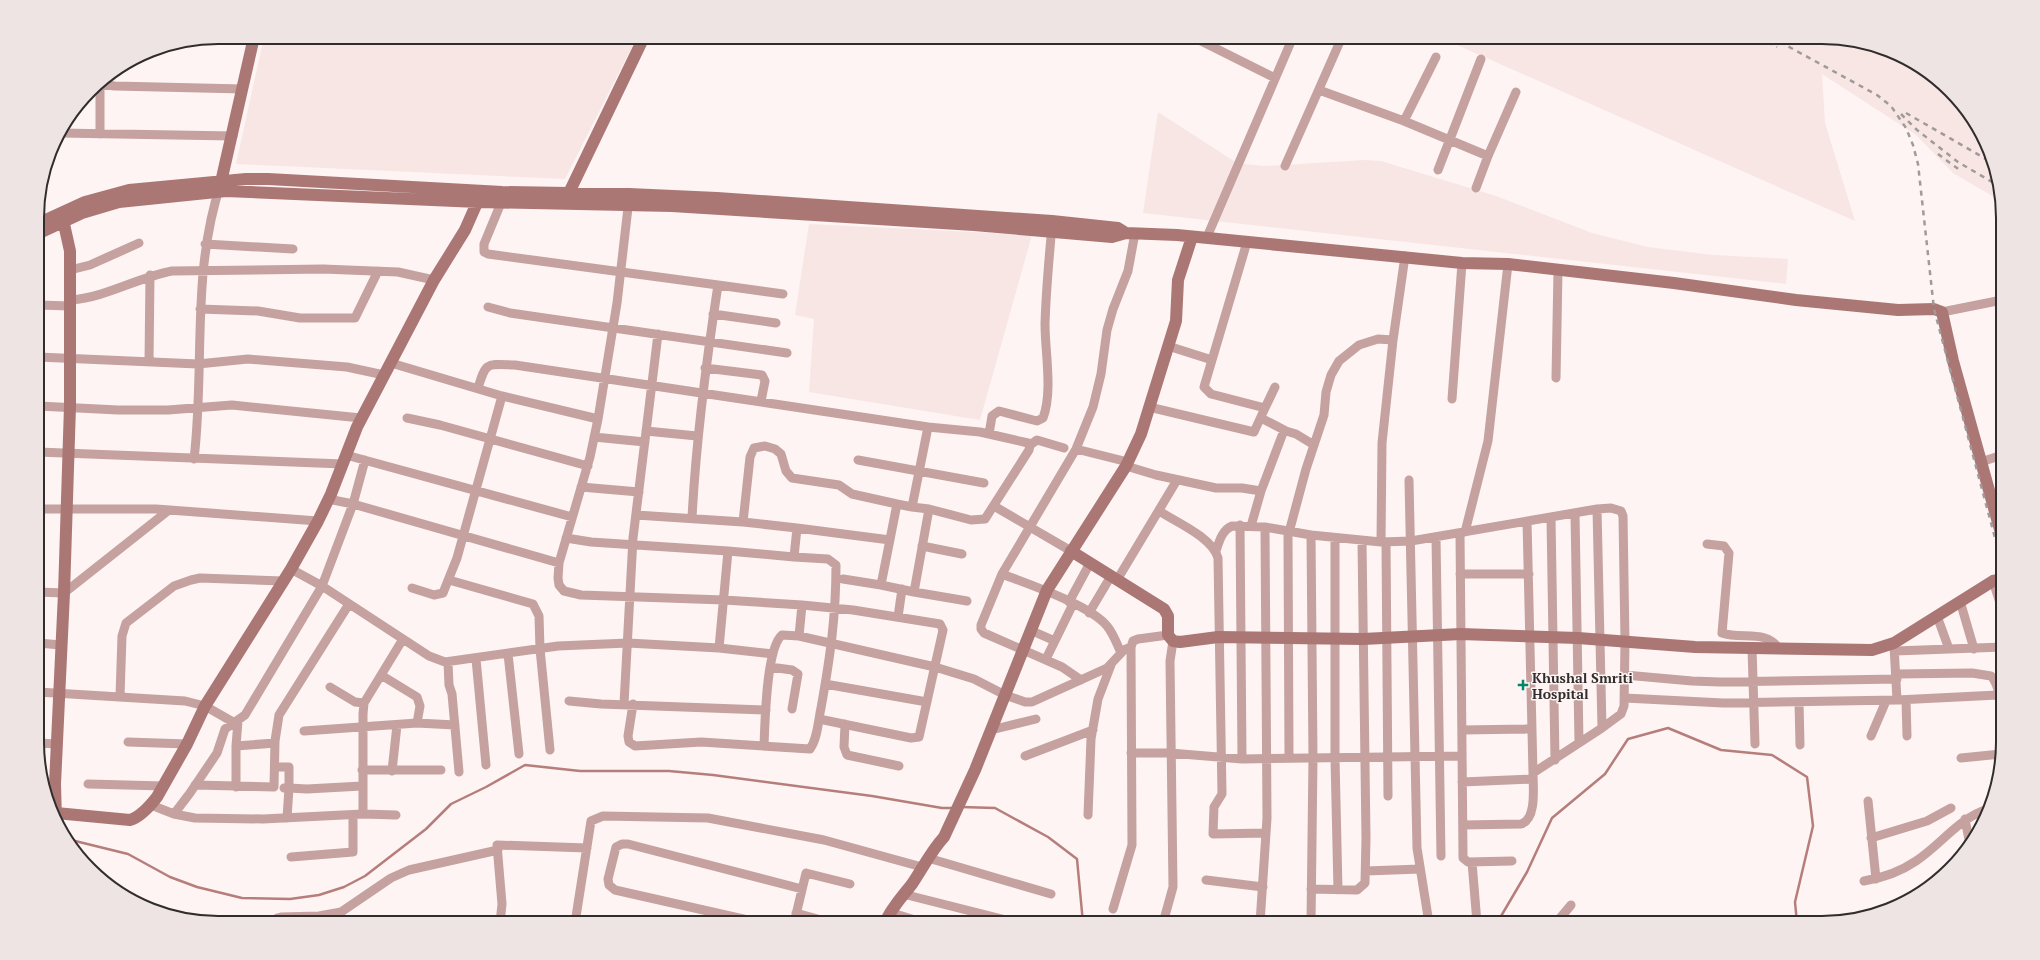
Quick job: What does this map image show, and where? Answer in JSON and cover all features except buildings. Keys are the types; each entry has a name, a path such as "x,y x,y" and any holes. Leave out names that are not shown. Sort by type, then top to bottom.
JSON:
{"street":[{"path":"194,459 198,432 197,408 200,309 205,244 233,136 253,44"},
{"path":"566,198 641,44"},
{"path":"1208,44 1274,78"},
{"path":"1207,237 1290,44"},
{"path":"1285,166 1339,44"},
{"path":"1404,121 1436,57"},
{"path":"1438,170 1481,59"},
{"path":"106,84 115,86 243,89"},
{"path":"1319,90 1404,121 1488,156"},
{"path":"99,91 100,134"},
{"path":"1476,188 1488,156 1516,92"},
{"path":"66,133 233,136"},
{"path":"219,187 246,179 268,179 482,191 566,198 629,199 1052,226 1112,237 1131,233 1207,237 1462,263 1508,264 1674,283 1796,300 1898,310 1934,309 1942,312 1996,301"},
{"path":"44,230 85,202 129,190 184,184 501,203 566,198"},
{"path":"61,816 134,819 151,805 164,786 187,744 205,706 291,569 318,521 361,418 434,280 465,230 482,191"},
{"path":"629,199 613,327 598,419 588,466 559,563 559,585 564,591 581,595 724,600 802,605 836,608 898,617 940,624 942,626 943,630 927,702 922,733 916,738 819,719"},
{"path":"501,203 484,244 484,252 620,273 784,294"},
{"path":"44,222 62,218"},
{"path":"50,787 57,744 70,406 70,251 62,218"},
{"path":"989,434 992,416 999,411 1037,421 1043,418 1046,412 1047,390 1045,323 1052,226"},
{"path":"1081,680 1070,671 1022,648 984,633 980,625 1002,574 1076,449 1093,407 1101,374 1113,309 1128,271 1131,233"},
{"path":"888,916 944,837 980,757 1022,648 1047,590 1127,464 1141,434 1176,321 1178,280 1192,237"},
{"path":"1247,242 1212,360 1205,378 1204,386 1211,394 1265,408"},
{"path":"70,270 90,265 139,243"},
{"path":"205,244 292,249"},
{"path":"1388,796 1387,638 1383,542 1382,443 1393,340 1405,256"},
{"path":"1452,399 1462,263"},
{"path":"1508,264 1488,441 1462,532 1460,574 1464,858 1468,862 1512,861"},
{"path":"44,305 71,303 104,294 150,275 172,271 323,269 398,272 434,280"},
{"path":"1556,378 1558,270"},
{"path":"200,309 258,311 300,318 355,318 378,272"},
{"path":"149,362 150,275"},
{"path":"692,518 701,393 718,286"},
{"path":"488,307 510,313 787,353"},
{"path":"1942,312 1953,361 1996,516"},
{"path":"713,314 776,323"},
{"path":"566,538 591,542 633,544 828,559 836,565 836,608 832,644 819,719 813,745 810,749 700,742 635,746 629,742 628,644 633,544 658,334"},
{"path":"1289,758 1287,543 1314,445 1324,415 1326,392 1331,375 1339,361 1359,345 1378,339 1393,340"},
{"path":"1168,346 1212,360"},
{"path":"44,357 198,364 248,359 347,367 384,375"},
{"path":"391,363 502,396 598,419"},
{"path":"478,388 484,369 488,366 498,364 514,365 928,427 989,434 1028,443 1030,445"},
{"path":"705,368 762,375 764,381 761,401"},
{"path":"1149,406 1254,432 1275,387"},
{"path":"412,588 434,595 440,595 443,593 463,535 502,396"},
{"path":"44,406 70,406 118,410 197,408 232,405 361,418"},
{"path":"407,418 440,425 588,466"},
{"path":"1261,418 1286,431 1296,434 1314,445"},
{"path":"912,507 928,427"},
{"path":"646,430 697,436"},
{"path":"1251,526 1261,491 1283,433 1286,431"},
{"path":"594,437 645,442"},
{"path":"744,522 748,464 754,448 758,446 765,446 775,449 781,454 786,471 792,478 839,485 852,494 912,507 929,509 971,520 985,518 1029,450 1030,445 1037,440 1064,448"},
{"path":"1076,449 1177,480 1216,488 1242,488 1261,491"},
{"path":"44,452 194,459 365,460 572,517"},
{"path":"1981,462 1996,457"},
{"path":"174,814 196,785 217,753 223,733 245,715 322,586 353,504 365,460"},
{"path":"858,460 984,483"},
{"path":"1089,613 1159,511 1177,480"},
{"path":"1409,480 1417,848 1429,916"},
{"path":"581,487 639,492"},
{"path":"328,499 353,504 559,563"},
{"path":"881,585 897,504"},
{"path":"994,506 1071,551 1164,609 1168,616 1170,638 1170,753 1173,887 1165,916"},
{"path":"44,509 169,510 318,521"},
{"path":"914,592 929,509"},
{"path":"1216,551 1227,527 1240,525 1265,527 1311,535 1362,541 1411,541 1576,514 1597,509 1617,509 1621,511 1623,516 1625,698 1620,714 1533,776 1462,782"},
{"path":"1597,509 1602,640 1602,728"},
{"path":"44,592 64,593 169,510"},
{"path":"1159,511 1204,539 1216,551 1218,558 1220,757 1222,794 1214,807 1213,834 1266,833"},
{"path":"1576,514 1579,742"},
{"path":"636,515 744,522 890,540"},
{"path":"1551,518 1555,760"},
{"path":"1463,825 1525,823 1531,810 1533,776 1528,521"},
{"path":"1240,525 1242,759"},
{"path":"1261,916 1264,887 1266,833 1265,527"},
{"path":"794,557 798,528"},
{"path":"1311,535 1313,639 1311,916"},
{"path":"1335,538 1335,758 1338,890"},
{"path":"1436,538 1441,856"},
{"path":"1311,889 1357,890 1361,888 1365,882 1362,541"},
{"path":"1707,544 1724,546 1729,554 1722,633 1768,638 1775,642 1779,648"},
{"path":"922,546 962,554"},
{"path":"719,648 728,551"},
{"path":"1046,660 1090,563"},
{"path":"291,569 322,586 429,656 448,662 558,646 628,644 719,648 773,654"},
{"path":"1002,574 1047,590 1089,613 1108,627 1121,653"},
{"path":"1460,574 1529,574"},
{"path":"120,696 122,636 126,624 174,586 200,578 283,581"},
{"path":"843,579 967,601"},
{"path":"448,580 533,604 539,616 540,649 550,750"},
{"path":"1894,647 1960,601 1996,581"},
{"path":"898,617 902,589"},
{"path":"1960,601 1974,649"},
{"path":"274,787 277,722 282,708 349,604"},
{"path":"799,636 802,605"},
{"path":"1937,616 1949,649"},
{"path":"1030,630 1055,641"},
{"path":"1113,909 1132,845 1130,647 1133,641 1138,638 1170,638 1180,642 1218,637 1363,639 1413,638 1461,634 1578,638 1695,648 1872,650 1894,647 1974,649 1996,647"},
{"path":"764,746 770,667 778,638 782,635 799,636 935,667 974,679 1005,695 1025,702 1032,702 1111,665"},
{"path":"363,814 362,770 364,703 403,639"},
{"path":"44,644 61,645"},
{"path":"1088,815 1091,739 1098,699 1111,665 1121,653 1130,647"},
{"path":"1894,647 1897,676 1907,736"},
{"path":"1752,648 1755,744"},
{"path":"508,654 519,754"},
{"path":"476,659 486,765"},
{"path":"448,662 459,772"},
{"path":"770,667 792,670 798,674 792,709"},
{"path":"1625,675 1692,681 1753,682 1986,674 1994,679 1996,687"},
{"path":"381,675 417,697 420,706 417,723"},
{"path":"825,684 927,702"},
{"path":"330,687 355,702 364,703"},
{"path":"44,692 185,701 205,706 235,722"},
{"path":"1625,698 1723,703 1754,703 1886,701 1996,695"},
{"path":"569,701 766,710"},
{"path":"1871,736 1886,701"},
{"path":"1799,702 1800,745"},
{"path":"997,714 1016,724"},
{"path":"991,730 1036,719"},
{"path":"235,722 236,787"},
{"path":"304,731 417,723 455,724"},
{"path":"845,724 844,747 847,755 899,766"},
{"path":"392,771 397,725"},
{"path":"1463,730 1532,729"},
{"path":"1025,756 1093,730"},
{"path":"128,742 187,744"},
{"path":"236,746 275,743"},
{"path":"44,744 57,744"},
{"path":"1131,753 1170,753 1242,759 1462,756"},
{"path":"1961,758 1996,754"},
{"path":"275,766 289,767 287,818"},
{"path":"362,770 441,770"},
{"path":"88,784 164,786"},
{"path":"196,785 307,789 362,786"},
{"path":"1868,801 1876,879"},
{"path":"151,805 174,814 195,818 287,818 363,814 396,815"},
{"path":"1871,838 1927,821 1951,808"},
{"path":"1864,881 1894,873 1915,862 1966,819 1981,812"},
{"path":"291,857 353,852 353,815"},
{"path":"576,916 591,822 602,816 708,818 927,859 1051,894"},
{"path":"1966,819 1969,836"},
{"path":"730,916 615,890 609,886 608,879 616,847 622,844 628,844 802,889"},
{"path":"501,916 502,904 497,845 587,848"},
{"path":"319,916 341,912 391,878 409,870 498,850"},
{"path":"1472,862 1476,916"},
{"path":"1366,871 1420,868"},
{"path":"795,916 806,873 850,884"},
{"path":"1206,880 1264,887"},
{"path":"904,894 990,916"},
{"path":"1562,916 1571,905"},
{"path":"796,913 807,916"},
{"path":"331,914 335,916"}],"shaded area":[{"path":"262,44 633,44 565,179 236,164"},
{"path":"1455,44 1833,44 1856,47 1888,57 1909,67 1928,80 1953,103 1960,112 1973,131 1983,152 1993,184 1995,198 1953,173 1916,135 1822,74 1825,123 1855,221"},
{"path":"1158,112 1237,163 1264,166 1364,160 1381,161 1496,196 1592,233 1648,247 1713,255 1788,259 1786,284 1143,213"},
{"path":"809,224 1032,235 980,420 809,392 814,319 795,315"}],"waterway":[{"path":"1501,916 1527,872 1552,818 1605,774 1628,739 1668,728 1721,750 1772,755 1807,777 1813,826 1795,902 1796,916"},
{"path":"75,841 128,854 170,877 197,887 242,898 290,899 319,895 344,887 365,876 426,829 451,804 486,787 525,765 580,771 669,771 713,775 872,796 942,808 954,808"},
{"path":"961,807 995,808 1048,837 1077,859 1082,916"}],"railway":[{"path":"1772,44 1777,47"},
{"path":"1784,44 1877,95 1891,106 1906,128 1913,145 1918,164 1934,309 1996,542"},
{"path":"1906,113 1986,159"},
{"path":"1901,114 1917,130 1958,162 1993,182"},
{"path":"1938,154 1961,171"}],"place":[{"name":"Khushal Smriti Hospital","path":"1523,685"}]}
